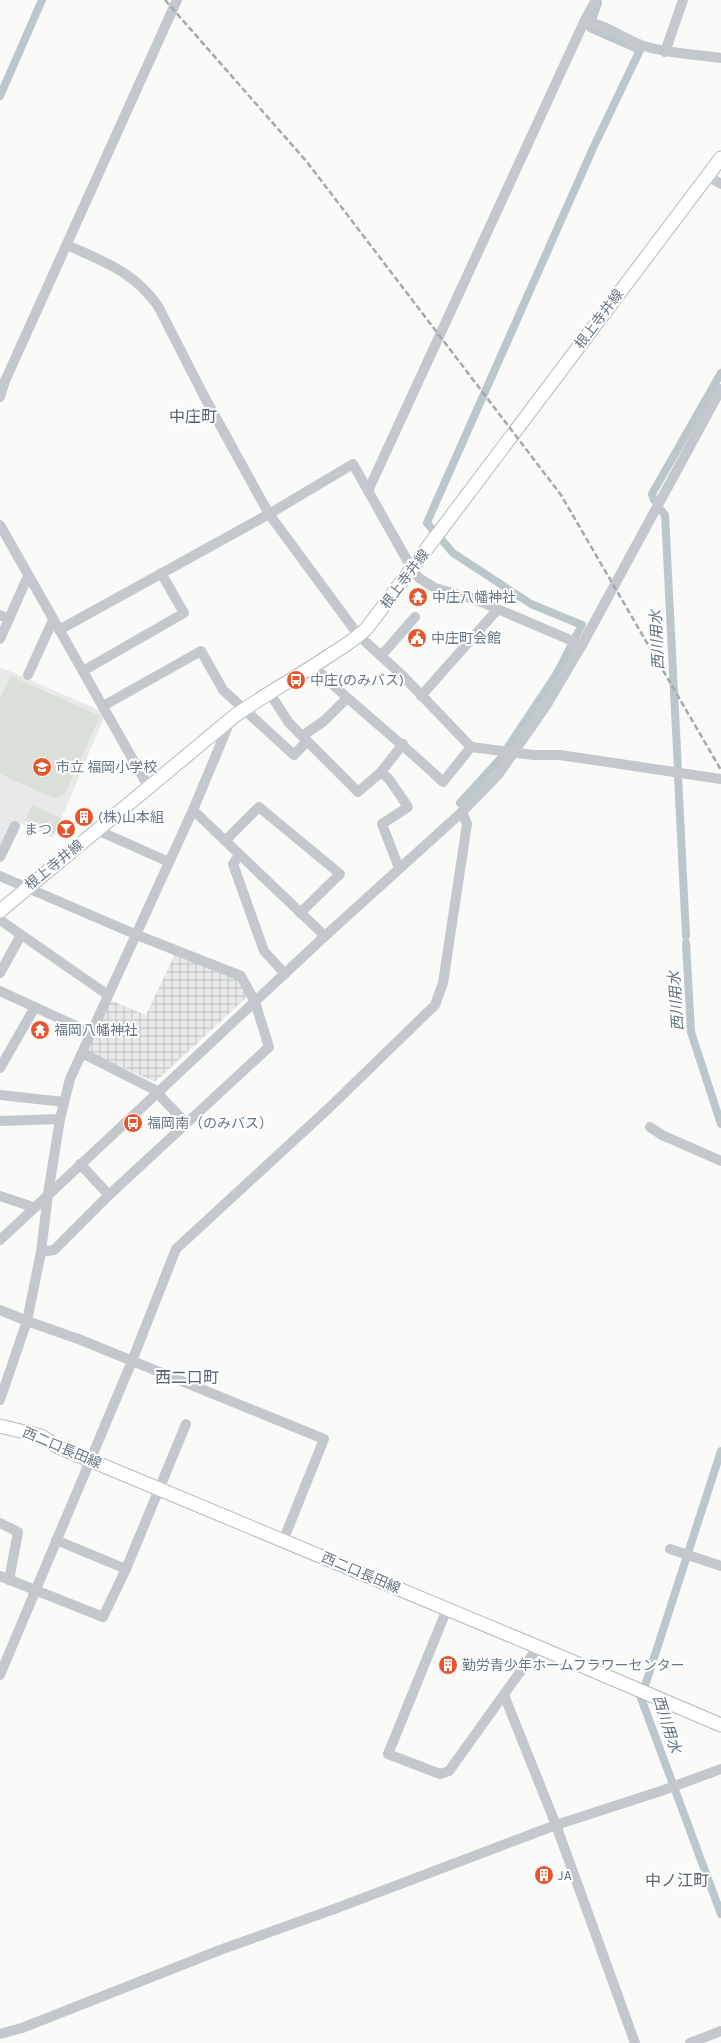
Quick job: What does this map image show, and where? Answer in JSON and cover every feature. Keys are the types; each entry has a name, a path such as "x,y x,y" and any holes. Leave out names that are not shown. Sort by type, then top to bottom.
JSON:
{"main road":[{"name":"根上寺井線","path":"0,911 25,888 149,788 232,718 269,692 314,666 359,636 412,569 721,158"},
{"name":"西二口長田線","path":"0,1426 41,1436 56,1446 538,1647 720,1727"}],"street":[{"path":"0,397 177,0"},
{"path":"368,491 584,22 596,0"},
{"path":"665,52 683,0"},
{"path":"584,22 588,22 643,46 665,52 721,58"},
{"path":"708,176 721,184"},
{"path":"67,245 122,270 150,294 158,306 204,396 269,514 359,636 381,656 471,747 560,755 721,779"},
{"path":"1,1238 325,936 462,812 498,775 546,706 582,645 721,389"},
{"path":"59,630 269,514 353,464 412,569 419,578 434,588 474,599 582,645"},
{"path":"2,532 149,788"},
{"path":"83,671 184,613 161,574"},
{"path":"0,639 5,617 28,576"},
{"path":"421,696 498,609"},
{"path":"381,656 415,617"},
{"path":"28,675 53,620"},
{"path":"103,706 201,651 223,690 294,755 304,739 347,698"},
{"path":"314,666 347,698 404,744 443,782 471,747"},
{"path":"269,692 289,723 358,792 381,772 404,744"},
{"path":"0,1400 27,1321 41,1252 48,1194 60,1119 70,1079 170,862 232,718"},
{"path":"381,772 389,779 408,807 382,824 399,868"},
{"path":"225,841 259,807 340,874 300,912"},
{"path":"193,810 325,936"},
{"path":"0,1675 132,1361 176,1249 329,1108 436,1005 443,983 468,824 462,812"},
{"path":"0,857 15,826"},
{"path":"97,830 170,862"},
{"path":"239,855 233,864 264,951 285,974"},
{"path":"0,876 137,935 241,976 255,1002 269,1047 109,1195 54,1250 41,1252"},
{"path":"0,920 108,995"},
{"path":"0,973 21,935"},
{"path":"0,990 91,1033"},
{"path":"0,1068 35,1007"},
{"path":"82,1053 159,1092 161,1097 186,1123"},
{"path":"0,1095 64,1102"},
{"path":"0,1121 60,1119"},
{"path":"650,1127 662,1135 721,1161"},
{"path":"80,1164 109,1195"},
{"path":"0,1196 33,1207"},
{"path":"0,1310 81,1340 324,1439 283,1541"},
{"path":"0,1524 18,1532 5,1578 103,1617 126,1569 186,1424"},
{"path":"56,1540 126,1569"},
{"path":"670,1549 721,1566"},
{"path":"447,1609 388,1754 440,1774 449,1771 538,1647"},
{"path":"504,1695 556,1826 635,2043"},
{"path":"0,2034 22,2028 206,1956 556,1826 661,1791 721,1769"},
{"path":"690,2043 721,2032"}],"shaded area":[{"name":"市立 福岡小学校","path":"0,667 106,713 53,838 15,821 0,852"},
{"name":"市立 福岡小学校","path":"11,676 100,716 65,794 54,798 0,774 0,698"},
{"path":"32,805 61,818 54,834 25,820"},
{"path":"175,954 239,978 248,996 155,1082 88,1052 110,1000 146,1015"}],"waterway":[{"path":"0,96 42,0"},
{"path":"592,20 598,3"},
{"path":"590,26 590,28 640,50 596,142"},
{"path":"432,529 427,523 429,518 594,146"},
{"name":"西川用水","path":"654,500 652,494 721,373"},
{"name":"西川用水","path":"661,510 665,515 678,770"},
{"path":"441,539 453,553 531,604 582,625 575,638"},
{"path":"508,747 556,675 571,646"},
{"path":"460,803 502,757"},
{"name":"西川用水","path":"678,776 686,936"},
{"name":"西川用水","path":"686,943 691,1032 721,1124"},
{"name":"西川用水","path":"721,1451 641,1698 721,1914"}],"railway":[{"path":"165,0 307,162 561,495 721,770"}],"place":[{"name":"中庄八幡神社","path":"418,597"},
{"name":"中庄町会館","path":"417,638"},
{"name":"中庄(のみバス)","path":"296,680"},
{"name":"市立 福岡小学校","path":"42,767"},
{"name":"(株)山本組","path":"84,817"},
{"name":"まつ","path":"66,829"},
{"name":"福岡八幡神社","path":"40,1030"},
{"name":"福岡南（のみバス）","path":"133,1123"},
{"name":"勤労青少年ホームフラワーセンター","path":"448,1665"},
{"name":"JA","path":"544,1875"}],"district":[{"name":"中庄町","path":"193,416"},
{"name":"西二口町","path":"187,1377"},
{"name":"中ノ江町","path":"677,1880"}]}
